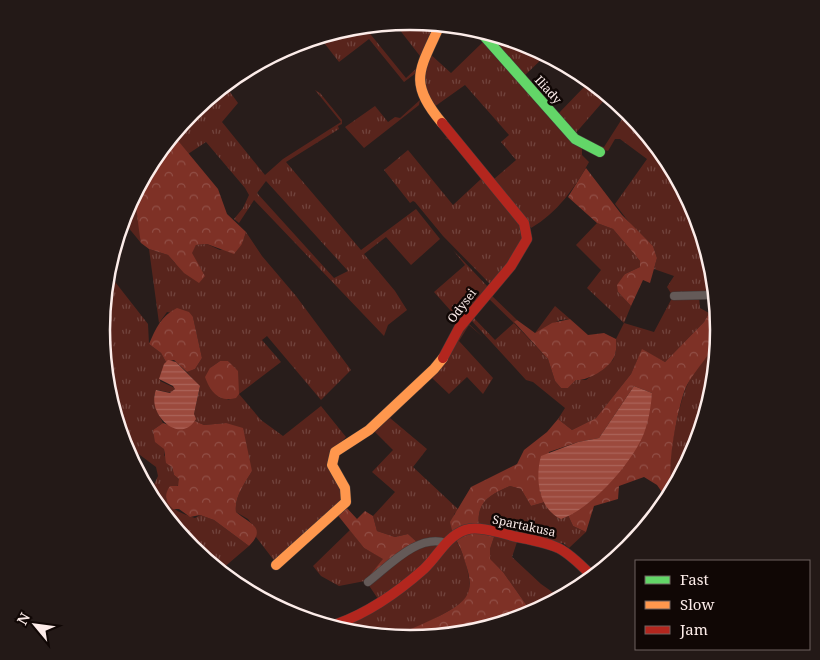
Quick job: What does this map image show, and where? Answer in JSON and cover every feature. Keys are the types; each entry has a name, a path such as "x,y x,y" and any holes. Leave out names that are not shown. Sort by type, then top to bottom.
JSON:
{"street":[{"name":"Odysei","path":"276,565 346,502 345,488 332,465 335,452 369,430 434,369 446,354 459,328 511,266 527,239 527,228 523,221 429,107 420,91 418,81 421,69 437,32"},
{"name":"Iliady","path":"487,40 575,139 600,152"},
{"path":"674,296 707,295"},
{"name":"Spartakusa","path":"342,622 364,614 379,605 425,568 455,534 472,529 551,544 566,551 588,572"},
{"name":"Spartakusa","path":"368,582 408,549 440,541 446,543"}],"green space":[{"path":"400,30 433,31 424,57 420,56"},
{"path":"370,33 406,78 418,67 416,73 404,82 369,39 339,62 324,43"},
{"path":"480,38 485,39 582,148 582,155 589,162 578,181 557,207 531,228 494,179 516,160 501,142 509,135 465,85 434,107 421,88 429,53 451,73 483,42"},
{"path":"490,41 541,60 523,77"},
{"path":"585,86 604,101 574,135 557,115"},
{"path":"315,90 320,93 342,120 342,124 338,126 339,129 286,162 361,250 416,209 440,239 411,265 386,237 364,254 395,291 407,310 388,325 384,336 254,200 239,223 234,219 243,208 249,195 206,142 188,154 177,140 212,104 229,91 238,103 222,122 265,175 283,159 341,122","holes":["266,181 348,271 334,278 257,193"]},
{"path":"420,100 419,105 364,148 345,127 375,106 388,122 395,117 400,118"},
{"path":"622,118 648,147 670,180 687,215 700,252 707,292 672,295 667,287 674,276 654,269 657,258 653,246 632,226 615,204 647,159 620,139 615,139 608,151 591,144 604,147"},
{"path":"449,137 519,220 523,244 490,284 443,236 415,202 410,203 384,170 408,150 453,205 481,179 450,140 445,138"},
{"path":"178,140 218,189 227,214 246,232 242,244 234,254 207,244 196,245 192,253 205,276 199,283 184,273 168,255 149,249 141,243 136,209 150,180"},
{"path":"586,168 622,215 653,246 657,258 650,283 643,280 631,306 618,292 617,285 625,274 640,267 640,261 613,229 597,223 568,197"},
{"path":"137,207 139,215 141,243 128,228"},
{"path":"597,223 613,229 640,261 640,267 625,274 618,292 631,306 624,323 587,288 601,270 576,245"},
{"path":"246,232 262,256 296,296 351,370 321,400 267,336 262,340 281,362 239,394 261,420 283,436 321,406 346,437 333,451 343,501 276,563 256,537 256,530 248,519 236,512 238,496 252,471 226,423 204,425 195,421 194,414 200,387 187,372 195,369 202,358 193,317 167,312 159,323 149,249 168,255 175,263 205,276 191,253 196,245 207,244 220,250 242,244","holes":["220,361 228,361 238,380 236,389 229,400 222,397 210,368"]},
{"path":"453,250 488,287 459,320 434,292 465,265"},
{"path":"114,281 148,324 149,344 161,353 166,362 160,381 175,388 173,393 157,390 154,395 158,413 163,423 153,430 164,449 164,455 172,467 174,475 179,479 180,483 166,499 168,503 174,509 195,518 200,515 214,520 249,546 225,566 212,556 184,528 154,486 158,476 156,467 136,452 120,408 113,369 110,330"},
{"path":"491,295 517,320 514,323 487,297"},
{"path":"699,296 700,308 709,313 704,322 665,362 642,350 631,374 596,418 572,430 558,419 565,408 533,382 526,380 471,320 473,317 495,340 514,323 548,359 555,381 561,388 568,388 576,380 586,380 613,360 616,352 616,339 624,323 654,332 672,298"},
{"path":"555,306 570,319 560,320 535,333"},
{"path":"177,308 189,312 193,317 202,358 195,369 187,372 174,360 166,362 161,353 149,344 163,319"},
{"path":"709,313 709,354 687,385 684,393 672,449 671,478 662,492 657,485 644,477 619,486 618,499 594,506 586,532 573,526 568,515 589,502 648,414 652,393 634,386 599,438 578,442 549,452 540,492 545,502 531,506 521,489 510,486 495,493 485,501 479,512 479,528 453,534 450,522 471,487 517,464 524,450 547,432 558,419 572,430 596,418 631,374 642,349 665,362 704,322"},
{"path":"570,319 588,335 604,333 616,339 616,352 610,363 602,370 586,379 576,380 568,388 561,388 555,381 548,359 514,322 517,320 535,333 552,323"},
{"path":"469,324 483,337 469,325 459,341 493,378 483,394 467,377 449,394 431,377 456,338"},
{"path":"709,352 700,408 687,445 671,478 672,450 683,396"},
{"path":"220,361 228,361 238,371 239,394 236,398 225,399 216,395 207,382 205,377 210,368"},
{"path":"425,384 421,390 390,418 427,449 413,467 459,510 454,514 453,534 443,539 419,544 408,534 395,537 377,531 373,516 395,492 372,472 393,450 373,430"},
{"path":"195,421 204,425 226,423 243,428 252,471 238,496 236,512 254,526 256,530 257,534 249,546 214,520 200,515 190,517 179,509 173,509 168,504 166,495 168,489 170,486 178,486 179,479 174,475 172,467 166,463 164,449 155,442 153,430 163,423 178,428"},
{"path":"510,486 521,489 531,506 545,502 556,516 568,515 573,526 586,532 569,548 563,543 556,544 479,528 479,512 485,501 495,493"},
{"path":"345,506 357,519 365,511 373,516 377,531 395,537 408,534 419,544 365,581 383,559 364,548 336,513"},
{"path":"350,530 364,548 384,559 365,581 339,586 321,576 313,566"},
{"path":"461,532 495,534 490,549 490,559 503,572 527,606 488,620 469,624 409,630 455,607 463,601 469,591 468,572 461,550 454,537"},
{"path":"495,534 559,551 556,553 550,549 517,542 512,557 541,584 554,593 527,606 503,572 489,559"},
{"path":"454,537 461,549 469,576 469,592 461,603 411,630 350,624 365,616"},
{"path":"438,543 442,546 380,602 368,584 410,550"}],"shaded area":[{"path":"168,360 176,362 200,386 194,414 196,419 189,426 182,429 166,424 160,417 154,399 156,390 170,393 175,389 159,379 164,364"},
{"path":"634,386 652,393 646,427 636,449 628,461 597,496 573,514 561,519 547,508 540,492 538,473 541,456 578,442 599,438"}],"traffic: fast":[{"path":"487,40 575,139 600,152"}],"traffic: slow":[{"path":"437,32 426,55 420,76 424,97 442,123"},
{"path":"276,565 346,502 345,488 332,465 335,452 369,430 434,369 443,358"}],"traffic: jam":[{"path":"442,123 524,223 527,239 511,266 459,328 443,358"},
{"path":"342,622 372,608 404,586 424,569 453,537 465,530 491,530 550,545 565,552 588,572"}]}
